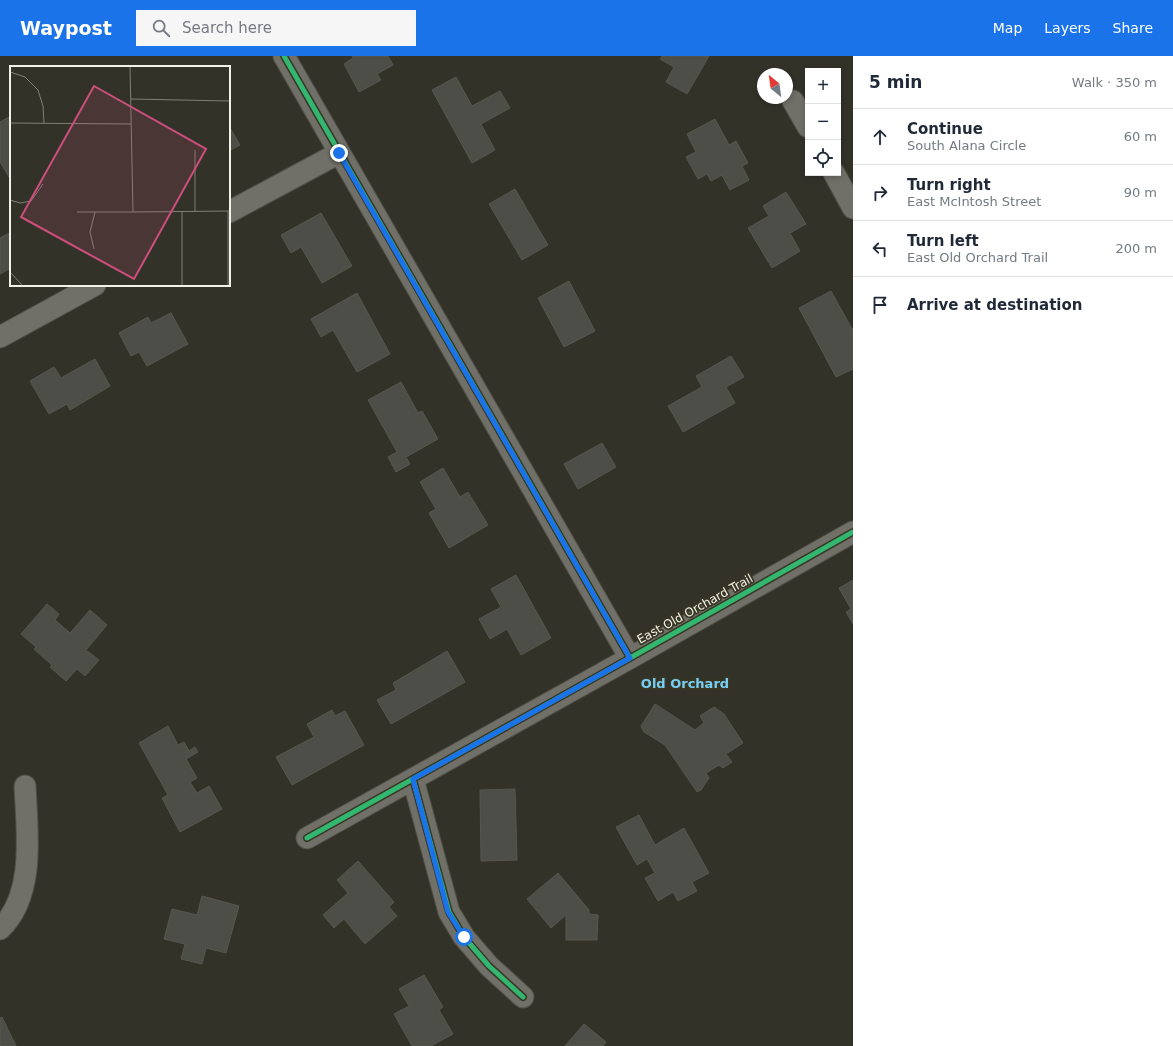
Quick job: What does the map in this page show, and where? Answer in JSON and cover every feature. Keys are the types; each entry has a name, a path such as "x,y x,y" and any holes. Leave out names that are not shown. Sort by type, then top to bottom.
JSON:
{"street":[{"name":"East Old Orchard Trail","path":"284,56 630,658 853,532"},
{"path":"793,101 805,122"},
{"path":"230,211 339,153"},
{"path":"836,176 853,208"},
{"path":"0,337 93,286"},
{"path":"307,838 630,658"},
{"path":"413,779 448,912 464,937 489,966 523,997"},
{"path":"0,929 8,921 21,894 28,851 24,786"}],"building":[{"path":"352,56 388,56 393,65 377,74 381,80 359,92 344,64 353,58"},
{"path":"662,56 709,56 687,94 666,82 674,67 660,59"},
{"path":"456,77 472,106 500,91 510,108 481,124 495,150 472,163 432,90"},
{"path":"10,117 10,178 0,162 0,122"},
{"path":"715,119 729,145 736,141 748,163 742,166 749,180 730,190 722,175 711,181 707,174 698,179 686,157 696,152 687,134"},
{"path":"230,128 240,145 230,150"},
{"path":"515,189 548,245 522,260 489,204"},
{"path":"786,192 806,224 790,233 800,251 772,268 748,228 769,216 763,206"},
{"path":"321,213 352,266 322,283 301,247 291,253 281,235"},
{"path":"10,233 10,269 0,274 0,238"},
{"path":"569,281 595,331 564,347 538,298"},
{"path":"831,291 852,329 853,328 853,369 836,377 799,308"},
{"path":"357,293 390,354 357,372 333,330 321,337 311,319"},
{"path":"171,313 188,344 147,366 139,352 131,356 119,333 148,317 151,323"},
{"path":"731,356 744,377 726,387 735,403 683,432 668,406 702,387 696,376"},
{"path":"95,359 110,386 70,410 67,404 49,414 30,381 54,367 61,378"},
{"path":"401,382 418,413 422,411 438,439 406,457 410,464 396,472 388,457 397,452 368,400"},
{"path":"602,443 616,467 578,489 564,464"},
{"path":"443,468 460,497 468,492 488,525 449,548 429,513 436,509 420,482"},
{"path":"516,575 551,638 521,655 507,629 490,639 479,619 501,607 491,589"},
{"path":"853,580 853,624 846,612 851,609 839,588"},
{"path":"47,604 59,614 55,620 70,633 90,610 107,625 86,650 99,660 85,676 77,669 66,681 50,667 52,665 34,649 36,647 21,634"},
{"path":"447,651 465,682 391,724 377,700 396,690 393,683"},
{"path":"655,704 695,730 704,723 700,716 714,707 724,714 743,743 726,754 732,762 723,768 719,765 706,773 709,778 701,790 697,792 665,745 644,732 641,726"},
{"path":"332,710 335,716 345,711 364,745 292,785 276,757 314,737 307,724"},
{"path":"168,726 178,745 184,742 189,751 195,747 198,752 186,759 197,778 190,782 197,793 209,786 222,809 180,832 162,798 168,795 139,743"},
{"path":"515,789 517,860 481,861 480,790"},
{"path":"639,815 655,845 684,828 709,873 692,882 697,891 678,901 673,892 658,901 645,878 655,873 647,859 637,865 616,827"},
{"path":"358,861 394,902 389,907 397,916 365,944 344,919 334,928 323,915 348,893 337,880"},
{"path":"558,873 589,910 589,914 598,915 597,940 566,940 566,915 551,928 527,899"},
{"path":"202,896 239,906 226,953 206,948 202,964 181,959 185,944 164,939 172,909 197,915"},
{"path":"424,975 443,1007 439,1010 453,1034 431,1046 412,1046 394,1014 409,1006 399,989"},
{"path":"2,1017 16,1046 0,1046 0,1018"},
{"path":"584,1024 606,1042 603,1046 565,1046"}],"cycle path":[{"path":"284,56 630,658 853,532"},
{"path":"307,838 630,658"},
{"path":"413,779 449,912 464,937 489,966 523,997"}],"district":[{"name":"Old Orchard","path":"685,683"}],"route":[{"path":"339,153 630,658 413,779 448,912 464,937"}]}
